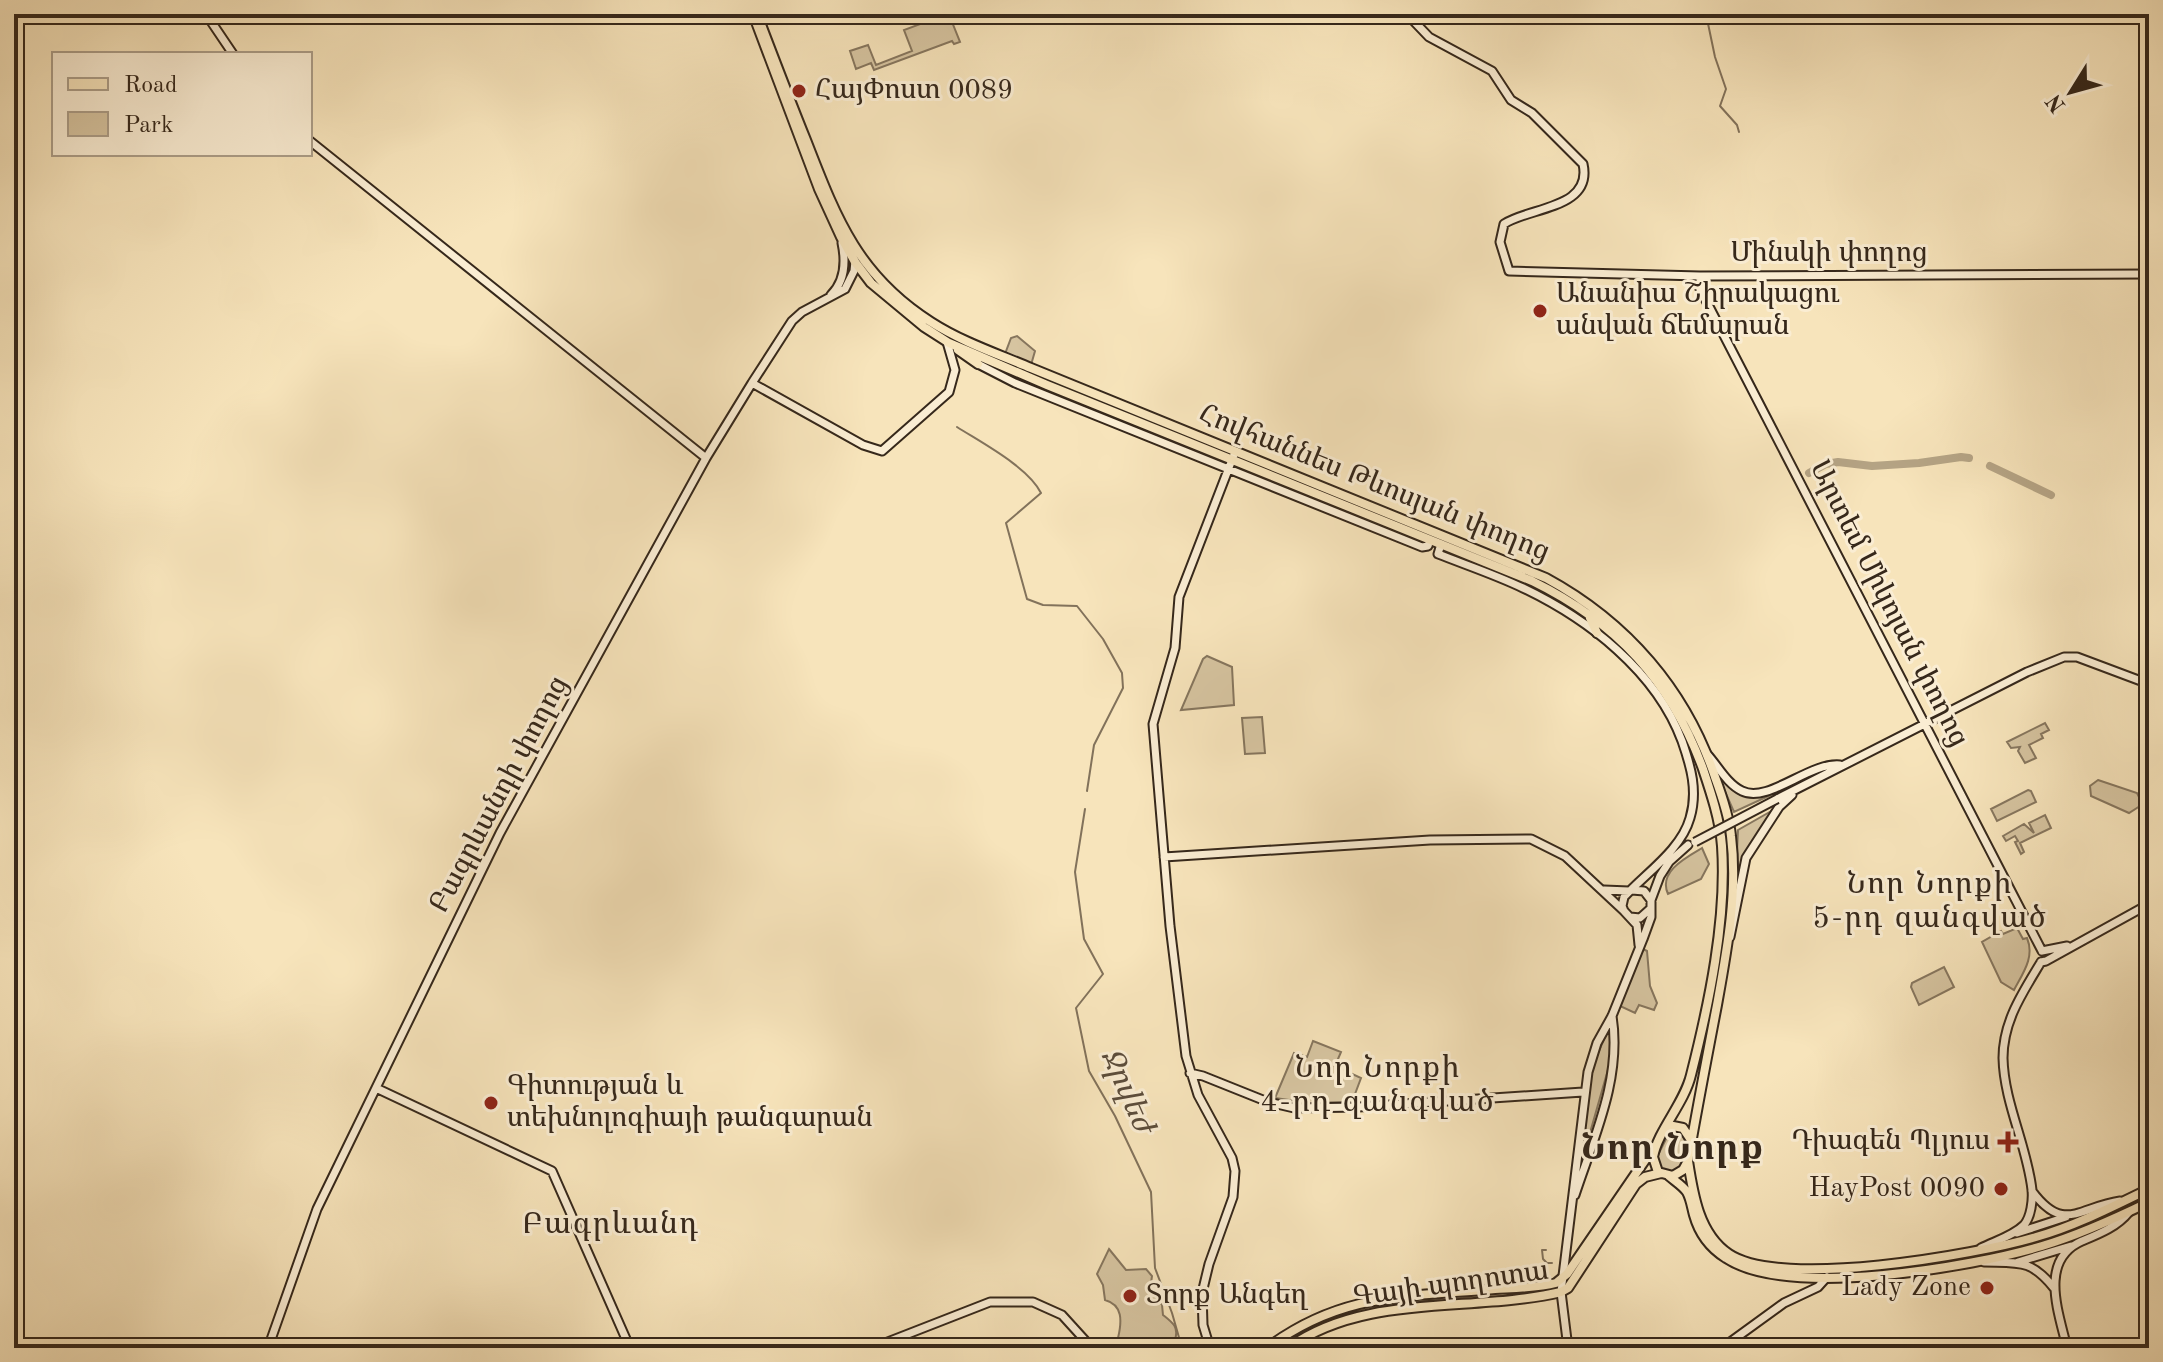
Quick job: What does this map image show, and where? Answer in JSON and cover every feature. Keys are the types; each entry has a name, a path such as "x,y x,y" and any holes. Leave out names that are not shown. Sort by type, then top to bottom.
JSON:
{"main road":[{"name":"Հովհաննես Թևոսյան փողոց","path":"755,14 819,189 855,262 883,295 927,324 1435,540 1517,570 1584,601 1635,643 1671,686 1706,753 1724,803 1731,835 1733,879 1728,943 1691,1141"},
{"name":"Հովհաննես Թևոսյան փողոց","path":"845,239 891,291 948,342 1047,385 1234,455"},
{"path":"948,342 978,364"},
{"name":"Հովհաննես Թևոսյան փողոց","path":"1533,577 1621,640 1650,671 1675,706 1693,744 1717,816 1722,844 1722,877 1716,946 1690,1077 1665,1131"},
{"path":"1587,613 1597,633"},
{"path":"2149,1189 2039,1236 1936,1257 1794,1270 1762,1267 1740,1260 1717,1244 1702,1221 1688,1161 1691,1141 1683,1128 1673,1126 1665,1131 1657,1143 1653,1161 1656,1169 1687,1192 1696,1223 1708,1243 1746,1270 1760,1273 1827,1277 1888,1274 1982,1261 2042,1246 2149,1202"},
{"name":"Գայի պողոտա","path":"1267,1348 1312,1318 1376,1299 1550,1284 1562,1280 1657,1143"},
{"path":"1665,1174 1680,1173 1688,1161"},
{"name":"Գայի պողոտա","path":"1288,1348 1323,1330 1376,1314 1561,1292 1568,1288 1636,1184 1645,1177 1665,1174"},
{"path":"2115,1206 2113,1213 2119,1216"},
{"path":"1936,1257 1940,1263 1937,1269"},
{"path":"1887,1263 1884,1269 1888,1274"}],"street":[{"path":"206,14 232,52"},
{"name":"Մինսկի փողոց","path":"1407,14 1429,37 1492,71 1511,100 1532,113 1583,164 1581,186 1567,201 1513,218 1504,224 1500,242 1509,271 1700,276 2149,274"},
{"path":"312,143 706,458"},
{"path":"829,298 841,283 845,239"},
{"name":"Բագրևանդի փողոց","path":"268,1348 317,1209 500,833 706,458 792,321 814,304 845,289 854,271 856,251"},
{"name":"Արտեմ Միկոյան փողոց","path":"1700,276 1700,289 2044,955"},
{"path":"752,383 863,445 882,451 949,392 955,370 948,342"},
{"path":"978,364 1015,383 1422,547 1435,540 1438,554 1520,586 1597,633 1644,679 1693,744"},
{"path":"1001,374 1047,385"},
{"path":"1210,1348 1203,1325 1202,1293 1233,1197 1235,1171 1232,1158 1206,1113 1186,1056 1172,943 1153,724 1175,648 1179,597 1234,455"},
{"path":"1668,853 2027,672 2064,657 2091,660 2149,684"},
{"path":"1627,914 1623,900 1668,853 1685,830 1694,800 1692,771 1675,724"},
{"path":"1706,753 1731,784 1748,793 1763,792 1821,767 1842,766"},
{"path":"1728,943 1737,915 1746,858 1779,807 1800,787"},
{"path":"1164,857 1430,840 1531,839 1565,856 1627,914 1639,932 1639,947"},
{"path":"1568,1348 1561,1292 1583,1092 1597,1043 1612,1016 1651,917 1651,900 1664,869 1692,843"},
{"path":"1601,889 1644,891 1651,900"},
{"path":"2009,1235 2025,1223 2032,1191 2008,1096 2003,1055 2011,1016 2044,955 2073,944 2149,904"},
{"path":"1627,914 1640,918 1650,909"},
{"path":"1572,1205 1603,1110 1615,1059 1612,1016"},
{"path":"1190,1073 1268,1102 1294,1108 1359,1107 1583,1092"},
{"path":"376,1088 552,1171 630,1348"},
{"path":"2032,1191 2044,1207 2055,1214 2072,1215"},
{"path":"1979,1249 2009,1235 2126,1200"},
{"path":"2016,1263 2108,1230 2131,1211"},
{"path":"2067,1348 2055,1290 2057,1267 2062,1256 2073,1245"},
{"path":"1982,1261 2016,1263 2038,1269 2055,1290"},
{"path":"1722,1348 1784,1303 1818,1287 1827,1277"},
{"path":"872,1348 990,1302 1033,1302 1062,1315 1092,1348"}],"green space":[{"path":"947,14 960,42 954,44 952,41 874,70 871,63 856,69 850,51 868,45 876,65 912,51 904,30"},
{"path":"1017,336 1035,351 1031,365 1005,354 1011,338"},
{"path":"1013,379 1037,384 1216,457 1200,456"},
{"path":"1207,656 1232,667 1234,705 1181,710 1203,659"},
{"path":"1262,717 1265,753 1245,754 1242,718"},
{"path":"2045,723 2049,730 2041,734 2043,738 2029,745 2036,758 2025,763 2018,751 2020,747 2011,748 2007,742"},
{"path":"1716,771 1730,788 1742,795 1773,794 1734,812"},
{"path":"2098,780 2137,793 2140,806 2129,813 2091,796 2090,786"},
{"path":"2028,790 2036,802 1997,821 1991,809"},
{"path":"1775,809 1742,863 1734,917 1738,830"},
{"path":"2045,815 2051,828 2020,843 2024,852 2021,854 2015,836 2006,841 2003,836 2024,824 2034,833 2029,823"},
{"path":"1702,848 1709,864 1701,879 1668,894 1666,886 1670,872"},
{"path":"2017,928 2023,939 2027,938 2030,952 2014,990 2001,982 1982,942 2001,931 2003,934"},
{"path":"1643,949 1647,951 1650,986 1657,1003 1654,1010 1639,1005 1635,1013 1620,1006"},
{"path":"1944,967 1954,987 1919,1005 1912,983"},
{"path":"1610,1025 1611,1059 1580,1168 1593,1065"},
{"path":"1313,1041 1341,1052 1335,1066 1361,1078 1352,1102 1310,1103 1275,1098 1294,1053 1307,1057"},
{"path":"1678,1131 1685,1142 1682,1164 1675,1171 1667,1171 1661,1168 1657,1157 1668,1135"},
{"path":"1109,1249 1126,1270 1146,1269 1152,1276 1150,1290 1162,1305 1163,1315 1176,1328 1175,1340 1179,1343 1176,1347 1128,1348 1118,1338 1120,1314 1111,1302 1105,1300 1103,1285 1097,1274"},
{"path":"1531,1290 1531,1293 1389,1308 1282,1348 1274,1348 1301,1329 1330,1315 1362,1306 1431,1296"}],"waterway":[{"path":"1706,14 1726,89 1720,106 1737,125 1739,132"},
{"name":"Ջրվեժ","path":"957,427 1015,465 1035,483 1041,493 1006,523 1027,599 1043,605 1077,606 1103,639 1122,673 1123,688 1094,745 1087,791"},
{"path":"1809,473 1838,462 1872,466 1969,458"},
{"path":"1990,466 2051,495"},
{"name":"Ջրվեժ","path":"1085,809 1075,872 1084,939 1103,974 1076,1008 1089,1071 1115,1116 1151,1192 1155,1268 1182,1348"},
{"path":"1546,1250 1542,1250 1543,1259 1552,1263"}],"place":[{"name":"ՀայՓոստ 0089","path":"799,91"},
{"name":"Անանիա Շիրակացու անվան ճեմարան","path":"1540,311"},
{"name":"Գիտության և տեխնոլոգիայի թանգարան","path":"491,1103"},
{"name":"Դիագեն Պլյուս","path":"2008,1142"},
{"name":"HayPost 0090","path":"2001,1189"},
{"name":"Lady Zone","path":"1987,1288"},
{"name":"Տորք Անգեղ","path":"1130,1296"}],"district":[{"name":"Նոր Նորքի 5-րդ զանգված","path":"1930,902"},
{"name":"Նոր Նորքի 4-րդ զանգված","path":"1378,1086"},
{"name":"Նոր Նորք","path":"1673,1150"},
{"name":"Բագրևանդ","path":"611,1225"}]}
